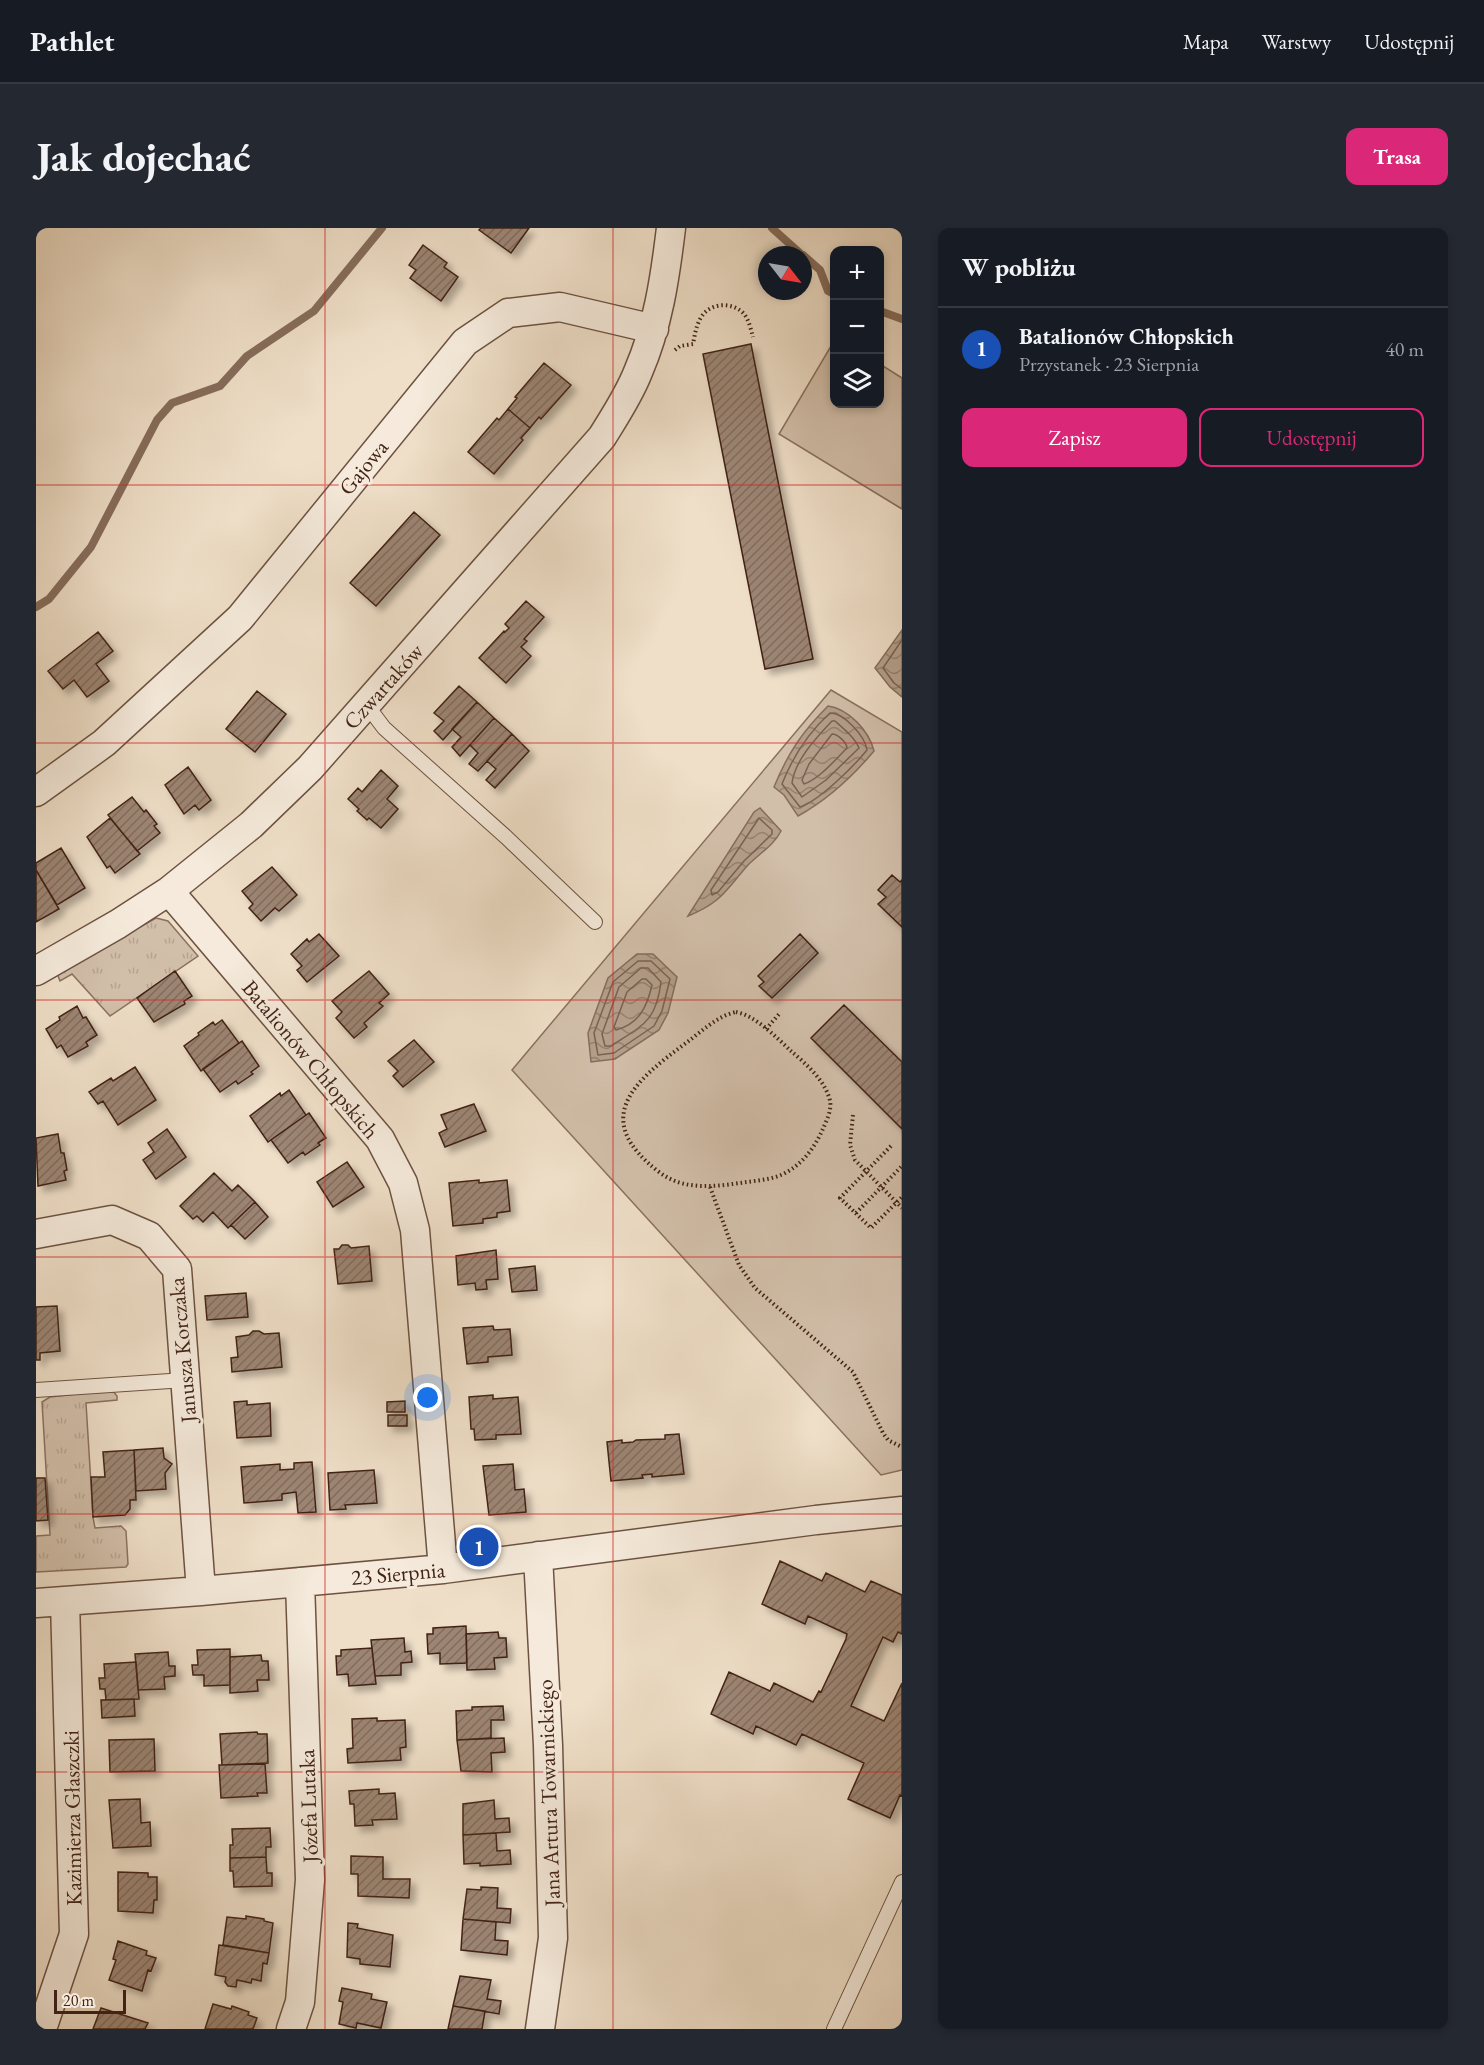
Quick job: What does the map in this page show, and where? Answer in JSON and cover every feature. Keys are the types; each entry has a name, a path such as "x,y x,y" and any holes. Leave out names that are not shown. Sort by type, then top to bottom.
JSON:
{"street":[{"path":"654,329 664,282 671,228"},
{"name":"Gajowa","path":"36,792 104,743 240,618 465,342 508,313 560,307 654,329"},
{"name":"Czwartaków","path":"36,971 118,924 169,891 251,825 310,768 602,437 638,374 654,329"},
{"name":"Batalionów Chłopskich","path":"169,891 380,1139 403,1183 415,1230 443,1569"},
{"name":"Janusza Korczaka","path":"36,1234 112,1220 149,1236 177,1269 201,1591"},
{"name":"23 Sierpnia","path":"36,1604 443,1569 902,1511"},
{"name":"Jana Artura Towarnickiego","path":"538,1556 548,1745 553,1938 540,2029"},
{"name":"Józefa Lutaka","path":"291,2029 300,2002 310,1881 300,1582"},
{"name":"Kazimierza Głaszczki","path":"40,2029 74,1934 65,1601"}],"lane":[{"path":"366,704 384,728 506,837 595,922"},
{"path":"36,1390 185,1380"},
{"path":"834,2029 902,1882"}],"path":[{"path":"670,353 680,346 693,344 697,324 703,314 713,307 722,305 735,307 745,315 753,337"},
{"path":"766,1029 780,1013"},
{"path":"728,1014 743,1014 766,1029 797,1056 825,1088 830,1099 828,1115 812,1149 806,1157 785,1173 760,1180 710,1186 678,1182 664,1176 634,1149 623,1122 626,1100 643,1079 667,1057 720,1018 728,1014"},
{"path":"853,1115 850,1145 855,1160 902,1208"},
{"path":"891,1146 840,1198 871,1228 902,1197"},
{"path":"856,1214 902,1166"},
{"path":"710,1186 739,1265 755,1288 853,1372 883,1433 888,1440 902,1447"}],"green space":[{"path":"830,348 830,408 884,408 884,367 902,378 902,509 779,434"},
{"path":"831,690 902,732 902,1470 881,1475 512,1070"},
{"path":"156,918 168,921 198,956 110,1016 72,974 60,981 57,973"},
{"path":"112,1390 117,1400 86,1403 93,1517 95,1528 121,1526 126,1531 128,1564 126,1567 36,1572 36,1536 50,1535 42,1402 50,1397"}],"water":[{"path":"902,630 902,697 890,687 875,668"},
{"path":"828,706 843,711 857,722 868,736 874,751 839,787 798,816 784,795 774,787 796,744"},
{"path":"760,808 781,831 778,836 716,901 688,916 754,812"},
{"path":"637,954 653,954 677,977 668,1013 659,1030 615,1059 591,1062 588,1033 608,978"}],"building":[{"path":"481,228 529,228 511,253 479,230"},
{"path":"423,245 447,263 444,267 458,277 441,301 410,278 416,270 409,265"},
{"path":"751,344 813,659 765,669 703,354"},
{"path":"544,363 571,385 530,428 508,409 517,398 515,397"},
{"path":"508,409 530,428 521,438 523,440 494,474 468,452 497,418 499,420"},
{"path":"414,512 440,535 376,606 350,583"},
{"path":"526,601 544,617 524,639 527,641 521,647 531,656 506,683 479,658 509,628 505,624"},
{"path":"98,632 113,651 96,664 109,681 87,697 74,680 63,689 48,671"},
{"path":"459,686 477,702 443,740 434,731 444,721 434,713"},
{"path":"257,691 286,714 255,752 226,729"},
{"path":"477,702 494,718 460,756 452,747 461,737 452,729"},
{"path":"494,718 512,734 478,771 469,764 478,753 470,745"},
{"path":"512,734 529,751 495,788 486,780 496,769 487,761"},
{"path":"188,767 211,800 199,810 195,805 184,814 165,785"},
{"path":"381,770 398,786 387,799 398,809 381,828 369,818 367,820 348,799 358,788 362,792"},
{"path":"132,797 157,824 154,826 160,833 137,851 108,815"},
{"path":"110,818 140,854 115,873 110,866 107,868 87,837"},
{"path":"61,848 85,888 57,905 36,870 36,863"},
{"path":"272,867 297,895 279,911 275,908 261,921 249,908 253,904 242,891"},
{"path":"36,870 59,909 36,922"},
{"path":"892,875 900,882 902,880 902,927 878,904 886,897 878,890"},
{"path":"319,934 339,956 307,982 297,970 302,966 291,954 307,939 309,942"},
{"path":"800,934 818,953 772,998 759,986 764,982 758,976"},
{"path":"175,971 192,996 184,1001 185,1004 154,1022 137,998"},
{"path":"369,971 389,994 379,1003 383,1006 364,1023 367,1027 354,1038 336,1018 342,1012 332,1001"},
{"path":"844,1005 902,1062 902,1129 811,1038"},
{"path":"77,1006 83,1018 86,1017 97,1035 86,1042 88,1046 68,1057 61,1045 57,1048 46,1029 60,1020 59,1017"},
{"path":"222,1020 239,1043 201,1071 184,1046 213,1022 215,1025"},
{"path":"414,1040 434,1062 403,1087 393,1076 398,1071 388,1061"},
{"path":"242,1041 259,1066 251,1072 253,1074 238,1084 236,1081 220,1092 203,1069"},
{"path":"135,1067 156,1100 118,1125 103,1101 98,1104 89,1092"},
{"path":"289,1090 306,1115 268,1142 250,1116 280,1093 281,1096"},
{"path":"474,1104 486,1131 445,1147 439,1133 447,1129 441,1115"},
{"path":"309,1113 326,1138 305,1155 303,1152 288,1163 271,1140"},
{"path":"167,1129 186,1157 156,1179 143,1160 154,1152 148,1143"},
{"path":"58,1134 67,1170 64,1171 66,1180 38,1186 36,1138"},
{"path":"347,1162 364,1187 333,1207 317,1182"},
{"path":"214,1173 232,1191 238,1185 255,1202 228,1228 213,1212 203,1222 197,1216 193,1219 180,1206"},
{"path":"479,1180 479,1183 507,1180 510,1211 497,1213 497,1217 483,1219 483,1223 453,1226 449,1183"},
{"path":"255,1202 268,1217 245,1239 231,1225"},
{"path":"342,1245 348,1245 351,1248 369,1246 372,1281 338,1284 334,1249 339,1249"},
{"path":"496,1250 498,1279 486,1280 487,1289 476,1290 475,1283 458,1285 456,1256"},
{"path":"535,1266 537,1290 512,1292 509,1269"},
{"path":"246,1293 248,1317 207,1320 205,1296"},
{"path":"57,1306 60,1351 40,1353 40,1360 36,1360 36,1307"},
{"path":"493,1326 494,1330 510,1329 512,1355 488,1357 488,1362 467,1364 463,1328"},
{"path":"253,1331 264,1334 279,1333 282,1367 232,1372 231,1358 238,1357 236,1337 249,1335"},
{"path":"493,1395 493,1399 518,1397 521,1434 496,1435 496,1439 475,1440 474,1429 471,1429 469,1397"},
{"path":"247,1401 247,1405 270,1403 271,1436 237,1438 234,1402"},
{"path":"405,1401 405,1412 387,1412 387,1402"},
{"path":"388,1415 407,1415 407,1426 388,1426"},
{"path":"679,1434 684,1474 652,1477 652,1474 642,1475 643,1478 611,1481 607,1442 665,1439 665,1435"},
{"path":"163,1448 164,1458 172,1464 165,1473 166,1489 136,1491 134,1450"},
{"path":"134,1450 136,1500 130,1500 130,1509 125,1515 93,1517 91,1477 105,1477 103,1452"},
{"path":"312,1462 316,1512 298,1513 296,1492 282,1494 282,1500 244,1503 241,1467 280,1464 280,1470 294,1469 294,1463"},
{"path":"513,1464 515,1490 524,1489 526,1512 489,1515 483,1466"},
{"path":"374,1470 377,1503 345,1505 346,1509 330,1510 328,1473"},
{"path":"36,1478 45,1478 48,1520 36,1521"},
{"path":"780,1561 822,1581 826,1573 865,1592 871,1581 902,1595 902,1634 898,1632 893,1642 883,1637 851,1706 884,1721 902,1683 902,1796 900,1795 890,1818 848,1799 864,1763 802,1734 796,1745 756,1726 753,1734 711,1714 729,1672 770,1691 774,1683 813,1702 819,1691 821,1692 846,1639 847,1634 808,1616 805,1624 762,1604"},
{"path":"466,1626 467,1663 440,1664 440,1653 428,1654 427,1634 433,1634 433,1628"},
{"path":"498,1632 499,1638 506,1638 507,1657 494,1658 495,1669 467,1670 466,1634"},
{"path":"404,1638 405,1652 411,1651 412,1662 401,1663 401,1675 375,1676 371,1640"},
{"path":"372,1648 376,1684 349,1686 348,1674 337,1675 336,1656 341,1656 341,1650"},
{"path":"230,1649 230,1685 204,1686 204,1675 193,1675 192,1665 198,1665 197,1650"},
{"path":"168,1652 169,1666 175,1666 175,1676 164,1677 165,1689 138,1690 135,1654"},
{"path":"261,1655 262,1661 268,1661 269,1680 257,1680 258,1691 230,1693 230,1657"},
{"path":"136,1662 139,1699 106,1700 105,1689 100,1689 99,1678 105,1678 104,1664"},
{"path":"134,1699 135,1716 102,1718 101,1700"},
{"path":"503,1706 504,1720 491,1720 491,1738 457,1740 456,1711 472,1710 472,1707"},
{"path":"377,1718 377,1721 405,1720 406,1747 400,1748 401,1760 348,1763 347,1749 353,1748 352,1719"},
{"path":"257,1732 267,1734 268,1763 222,1765 220,1734"},
{"path":"504,1738 505,1752 491,1753 492,1772 461,1771 457,1740"},
{"path":"154,1739 155,1771 110,1772 109,1740"},
{"path":"265,1764 267,1793 257,1793 258,1796 221,1798 219,1765"},
{"path":"379,1789 379,1794 395,1793 397,1819 372,1820 373,1825 355,1826 354,1804 350,1804 349,1791"},
{"path":"140,1799 141,1823 150,1822 151,1846 113,1848 109,1800"},
{"path":"494,1800 495,1819 509,1818 510,1832 463,1835 463,1804"},
{"path":"270,1828 271,1847 266,1847 266,1857 230,1858 230,1845 233,1845 232,1829"},
{"path":"496,1833 497,1851 510,1850 511,1864 480,1866 480,1863 464,1864 463,1835"},
{"path":"351,1856 383,1857 383,1879 410,1879 409,1898 358,1896 358,1874 351,1874"},
{"path":"266,1857 267,1873 272,1873 272,1886 234,1887 230,1858"},
{"path":"118,1872 148,1873 148,1877 157,1877 157,1900 154,1900 153,1913 118,1911"},
{"path":"481,1887 498,1888 497,1908 511,1909 510,1923 463,1919 467,1889 481,1890"},
{"path":"246,1916 273,1923 269,1953 223,1945 227,1917 246,1919"},
{"path":"463,1919 496,1922 495,1940 508,1941 507,1955 461,1950"},
{"path":"348,1923 358,1924 357,1928 393,1935 390,1967 360,1964 360,1959 347,1957"},
{"path":"118,1941 147,1951 146,1955 156,1958 151,1971 148,1970 142,1991 109,1980 116,1960 113,1959"},
{"path":"219,1945 269,1953 267,1964 263,1963 261,1981 252,1979 251,1983 237,1980 236,1987 228,1986 225,1982 226,1977 215,1975"},
{"path":"460,1976 491,1980 487,1999 501,2001 499,2014 453,2006"},
{"path":"342,1988 372,1994 371,1999 387,2002 381,2028 357,2023 356,2028 339,2024 343,2002 339,2001"},
{"path":"213,2004 231,2009 232,2006 249,2012 248,2015 257,2018 253,2029 205,2029"},
{"path":"453,2006 485,2011 482,2029 448,2029"},
{"path":"101,2008 148,2023 145,2029 93,2029"}],"waterway":[{"path":"36,607 49,599 91,547 157,420 172,403 220,386 247,356 314,311 382,228"},
{"path":"772,228 792,246"},
{"path":"812,263 820,270 830,292"},
{"path":"884,312 902,319"}],"place":[{"name":"Batalionów Chłopskich","path":"479,1547"}]}
